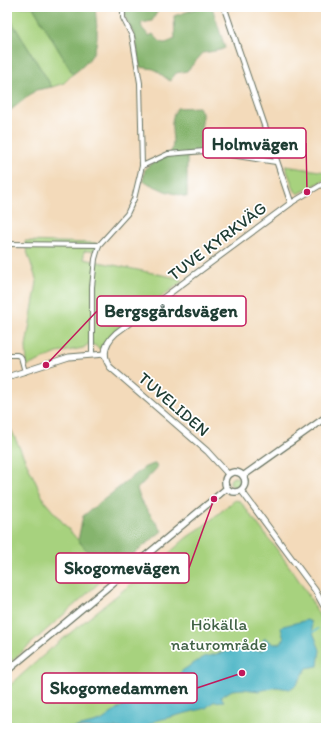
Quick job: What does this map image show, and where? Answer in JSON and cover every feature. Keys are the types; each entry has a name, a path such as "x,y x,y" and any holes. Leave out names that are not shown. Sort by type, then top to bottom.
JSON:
{"main road":[{"path":"243,476 326,417"},
{"path":"236,471 243,476 245,483 241,490 234,492 227,488 225,481 228,474 236,471"},
{"path":"7,671 227,488"}],"street":[{"path":"92,354 92,287 95,259 99,245 128,214 134,199 142,166 140,83 132,36 123,18 123,7"},
{"path":"224,7 291,203"},
{"path":"142,166 168,154 204,151 276,162"},
{"name":"TUVE KYRKVÄG","path":"105,354 108,343 116,333 291,203 326,182"},
{"path":"7,244 99,245"},
{"path":"7,280 7,294"},
{"path":"7,377 69,357 105,354"},
{"name":"TUVELIDEN","path":"105,354 110,367 207,451 228,474"},
{"path":"7,355 16,355 21,358 25,372"},
{"path":"241,490 315,590 326,610"}],"green space":[{"path":"7,7 33,7 73,74 64,83 52,87 7,14"},
{"path":"33,7 95,7 97,28 96,45 89,59 73,74"},
{"path":"125,7 160,7 152,21 141,23 142,28 149,36 153,34 161,42 165,43 175,39 174,16 201,7 212,7 225,48 203,53 187,71 176,73 170,81 154,69 140,67 135,37 126,19"},
{"path":"7,14 52,87 36,90 7,113"},
{"path":"199,107 202,113 200,132 202,143 200,155 187,157 187,197 165,191 143,181 145,169 156,160 169,156 172,150 172,121 177,108"},
{"path":"285,166 326,172 326,179 298,194 295,191"},
{"path":"25,241 96,243 95,251 84,251 84,259 177,278 183,281 113,332 101,349 90,343 83,348 57,353 27,366 26,346 37,282"},
{"path":"7,421 45,502 108,575 7,665"},
{"path":"156,464 157,468 137,489 141,501 162,531 108,575 78,540 83,516 145,467"},
{"path":"233,477 237,477 240,482 237,487 233,487 230,484 230,480"},
{"name":"Hökälla naturområde","path":"235,500 240,501 290,567 303,586 322,622 327,648 326,728 7,728 7,688 54,646"}],"water":[{"path":"307,620 311,622 320,650 318,666 307,668 297,684 290,689 276,687 259,691 243,689 232,690 221,697 224,701 213,702 206,708 155,721 142,728 73,728 101,721 129,701 172,681 183,670 204,657 241,648 262,651 263,640 265,638 274,644 281,643 284,639 281,628 283,626"}],"waterway":[{"path":"311,633 318,629"}],"place":[{"name":"Holmvägen","path":"307,192"},
{"name":"Bergsgårdsvägen","path":"46,365"},
{"name":"Skogomevägen","path":"214,499"},
{"name":"Skogomedammen","path":"242,673"}]}
